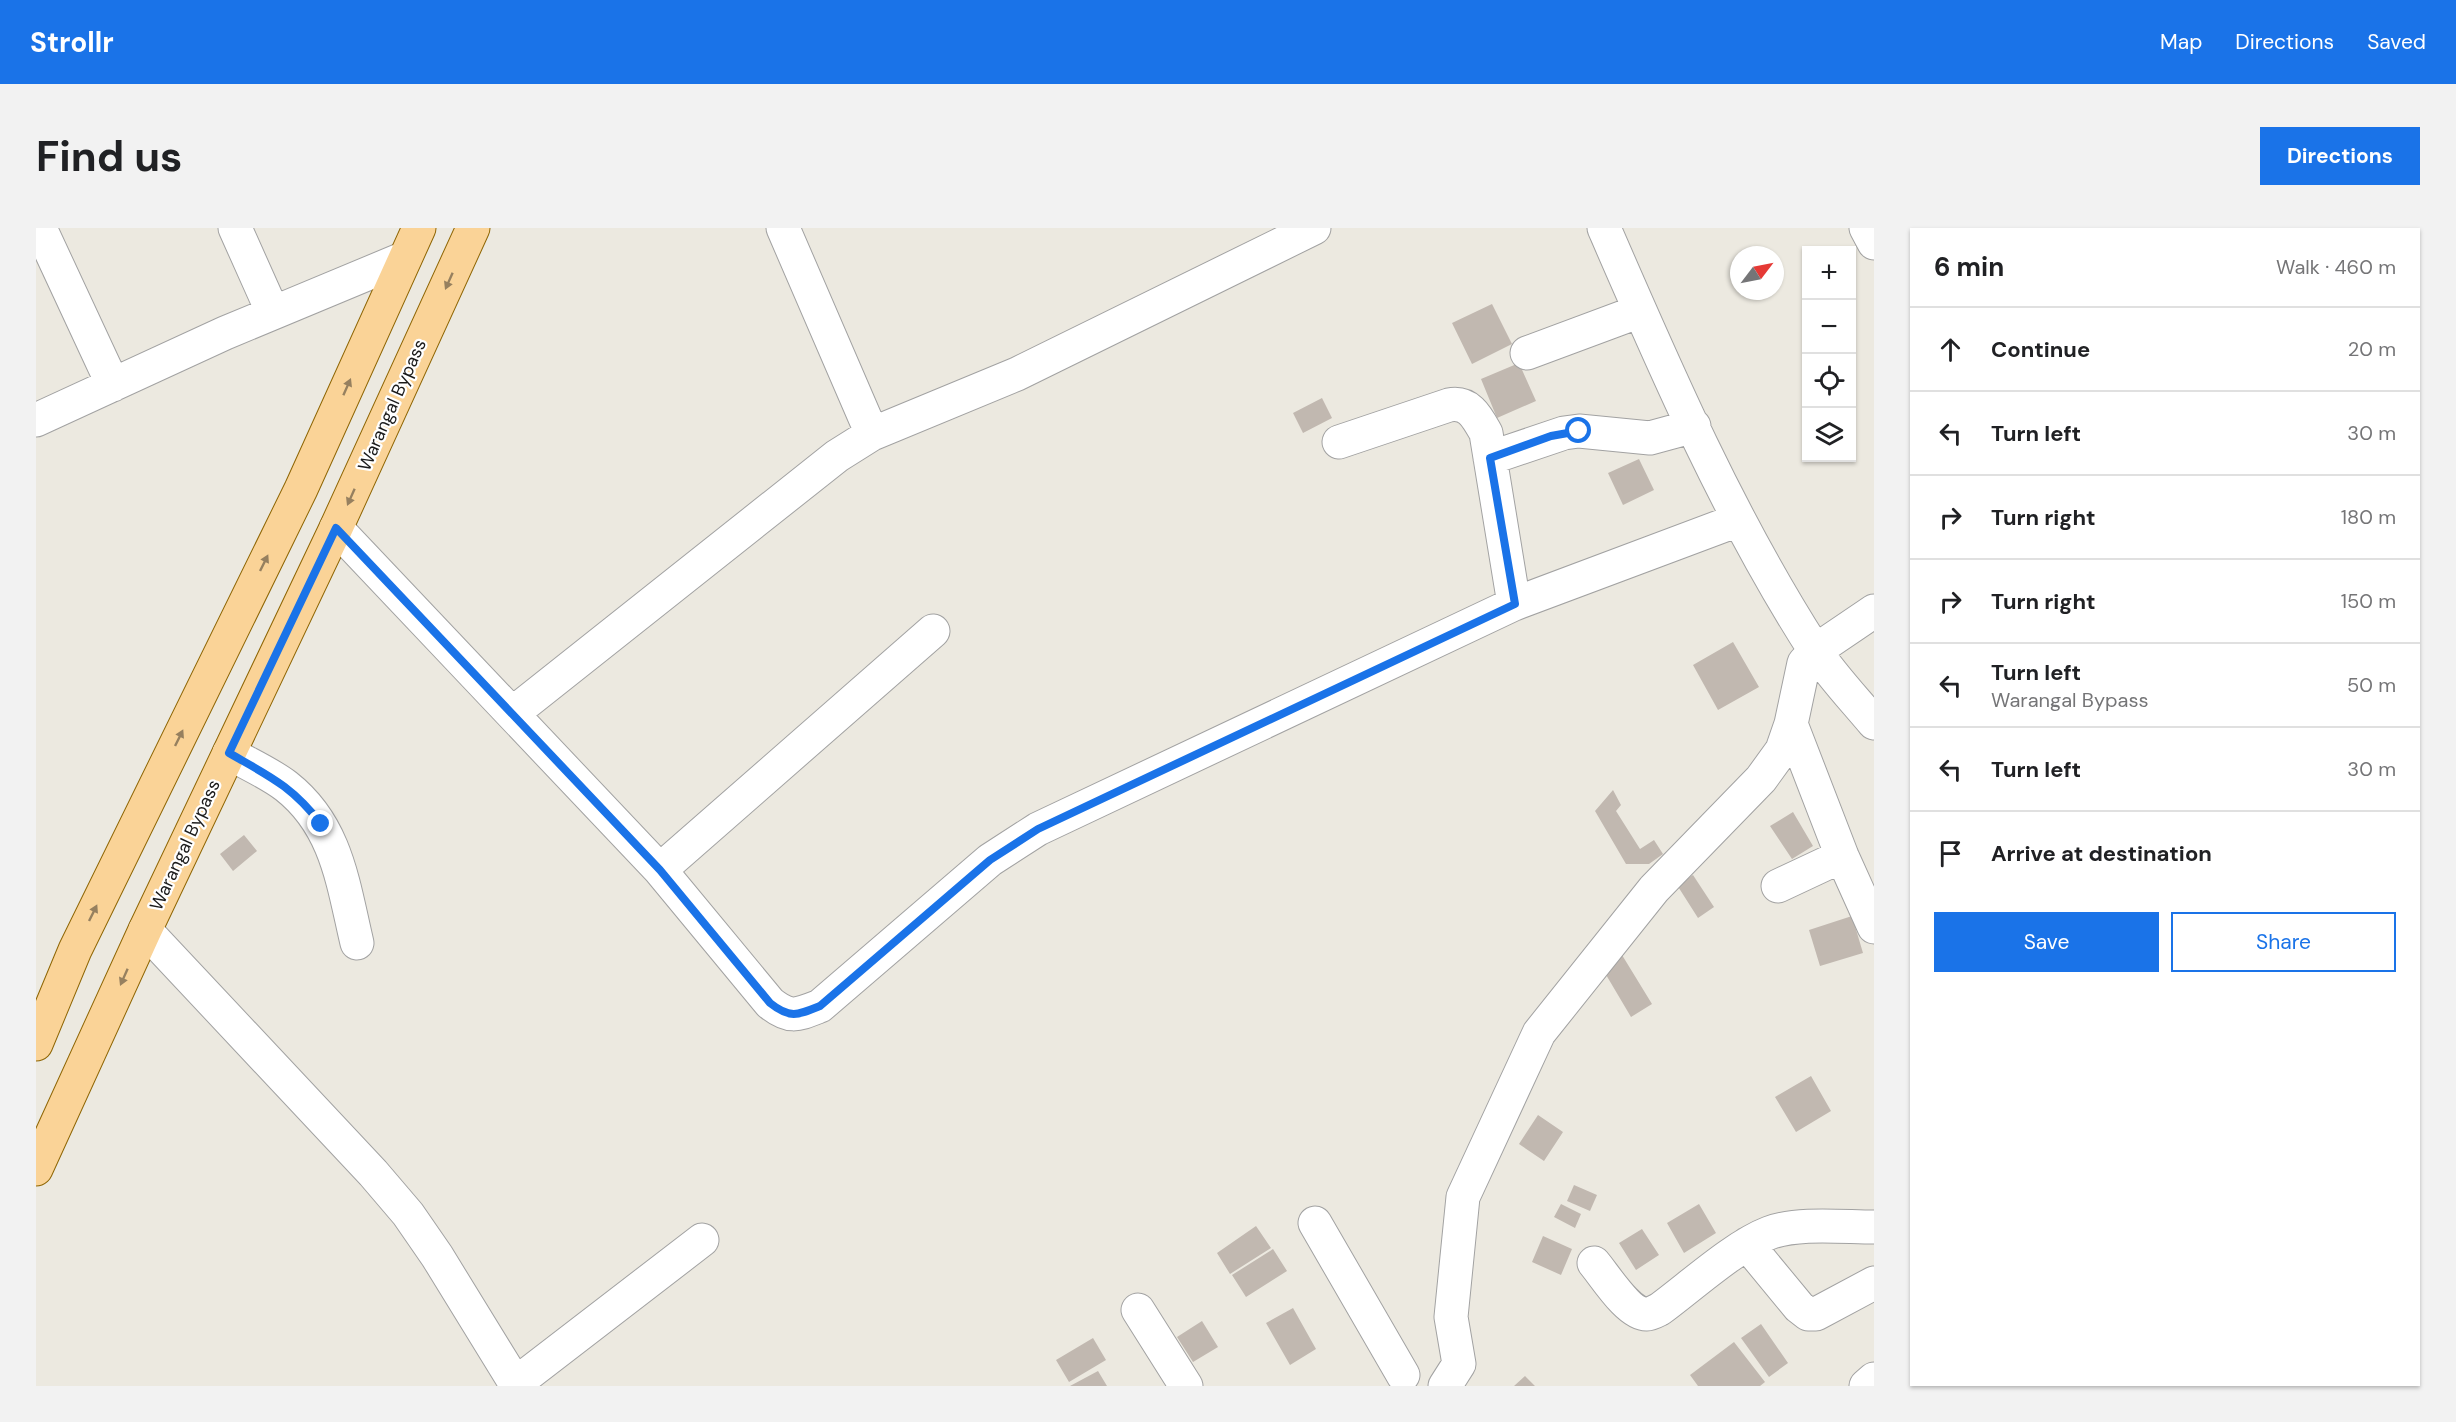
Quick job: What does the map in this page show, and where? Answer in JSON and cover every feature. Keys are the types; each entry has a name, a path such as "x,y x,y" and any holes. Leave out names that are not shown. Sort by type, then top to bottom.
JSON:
{"main road":[{"path":"36,1044 75,950 301,489 419,228"},
{"name":"Warangal Bypass","path":"36,1169 145,930 336,528 473,228"}],"street":[{"path":"40,228 112,385"},
{"path":"235,228 273,313"},
{"path":"783,228 872,435"},
{"path":"513,713 837,456 872,435 1017,374 1314,228"},
{"path":"1604,228 1640,311 1738,520 1815,651 1874,723"},
{"path":"1866,228 1874,243"},
{"path":"36,420 273,313 405,258"},
{"path":"1527,353 1640,311"},
{"path":"1339,442 1458,403 1468,407 1476,415 1486,433 1515,604"},
{"path":"1490,458 1564,433 1579,431 1650,438 1694,426"},
{"path":"336,528 660,870 770,1003 784,1014 799,1014 820,1006 990,860 1038,829 1515,604 1738,520"},
{"path":"1315,1223 1394,1380 1452,1375 1450,1317 1463,1197 1539,1033 1654,889 1761,779 1782,750 1791,724 1804,663 1815,651 1874,612"},
{"path":"660,870 933,631"},
{"path":"1791,724 1842,856 1874,927"},
{"path":"229,753 284,784 303,801 321,824 336,854 357,943"},
{"path":"1778,886 1842,856"},
{"path":"145,930 373,1173 408,1214 437,1256 516,1385 702,1240"},
{"path":"1594,1263 1627,1304 1636,1312 1648,1315 1660,1309 1747,1244 1770,1232 1793,1227 1874,1227"},
{"path":"1747,1244 1799,1307 1808,1314 1816,1314 1874,1283"},
{"path":"1138,1310 1186,1386"},
{"path":"1866,1386 1874,1379"}],"building":[{"path":"1492,304 1512,344 1472,364 1452,323"},
{"path":"1519,363 1536,401 1497,418 1481,379"},
{"path":"1322,398 1332,418 1303,433 1293,413"},
{"path":"1639,459 1654,490 1623,505 1608,473"},
{"path":"1733,642 1759,687 1718,710 1693,665"},
{"path":"1613,790 1621,805 1616,811 1640,849 1654,840 1663,854 1649,864 1626,864 1595,811"},
{"path":"1793,812 1813,846 1792,859 1770,826"},
{"path":"244,835 257,851 233,871 220,854"},
{"path":"1693,875 1714,907 1698,918 1677,885"},
{"path":"1852,916 1863,953 1820,966 1809,930"},
{"path":"1622,955 1652,1004 1631,1017 1602,968"},
{"path":"1811,1076 1831,1111 1796,1132 1775,1097"},
{"path":"1538,1115 1563,1132 1544,1161 1519,1144"},
{"path":"1574,1185 1597,1195 1590,1211 1567,1201"},
{"path":"1561,1204 1581,1214 1575,1228 1554,1217"},
{"path":"1699,1204 1716,1233 1684,1253 1667,1223"},
{"path":"1256,1226 1271,1248 1230,1274 1217,1253"},
{"path":"1642,1229 1659,1255 1636,1270 1619,1243"},
{"path":"1543,1236 1572,1249 1561,1275 1532,1262"},
{"path":"1273,1249 1287,1271 1246,1297 1232,1275"},
{"path":"1293,1308 1316,1349 1290,1365 1266,1323"},
{"path":"1202,1321 1218,1347 1193,1362 1177,1337"},
{"path":"1761,1324 1788,1363 1769,1377 1741,1338"},
{"path":"1093,1338 1106,1360 1069,1382 1056,1360"},
{"path":"1734,1342 1765,1382 1760,1386 1698,1386 1690,1375"},
{"path":"1098,1371 1107,1386 1070,1386"},
{"path":"1525,1376 1535,1386 1514,1386"}],"route":[{"path":"321,824 303,801 284,784 229,753 336,528 660,870 770,1003 784,1014 799,1014 820,1006 990,860 1038,829 1515,604 1490,458 1551,436 1579,431"}]}
